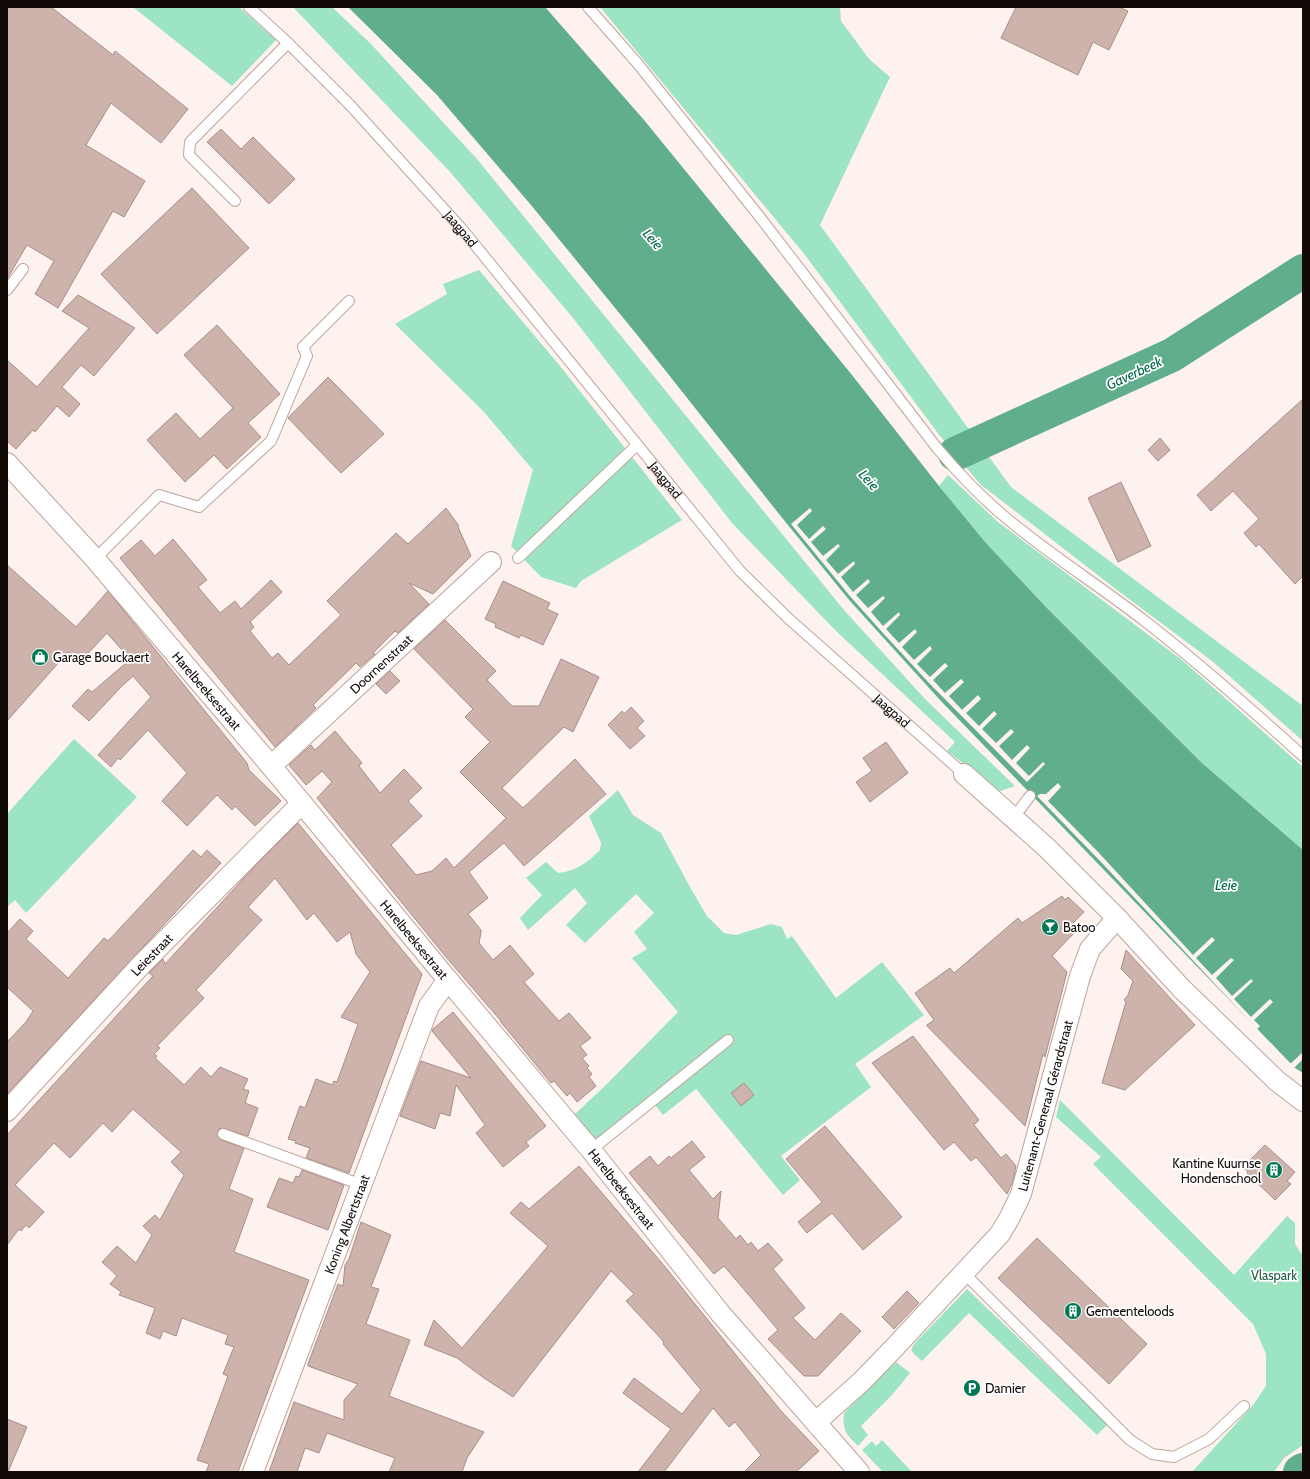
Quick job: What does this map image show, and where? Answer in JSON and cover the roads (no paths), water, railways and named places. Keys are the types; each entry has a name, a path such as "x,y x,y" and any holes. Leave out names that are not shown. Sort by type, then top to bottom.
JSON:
{"street":[{"name":"Harelbeeksestraat","path":"7,463 95,559 271,766 591,1150 720,1313 816,1422"},
{"name":"Doornenstraat","path":"271,766 491,562"},
{"name":"Jaagpad","path":"964,774 1064,863 1117,918"},
{"name":"Leiestraat","path":"7,1111 141,965 302,803"},
{"path":"1117,918 1181,988 1277,1081 1303,1100"},
{"name":"Luitenant-Generaal Gérardstraat","path":"816,1422 867,1377 1000,1234 1021,1194 1080,976 1090,949 1117,918"},
{"name":"Koning Albertstraat","path":"253,1472 429,1006 448,980"},
{"path":"816,1422 859,1472"}],"lane":[{"name":"Jaagpad","path":"249,7 288,43 350,105 462,229 740,571 789,619 964,774"},
{"path":"588,7 638,64 759,216 936,448 956,470 1006,517 1146,621 1241,700 1303,756"},
{"path":"236,201 189,155 190,142 288,43"},
{"path":"7,290 23,269"},
{"path":"95,559 160,495 199,507 271,441 307,356 303,347 349,301"},
{"path":"518,558 637,445"},
{"path":"1014,817 1030,796"},
{"path":"591,1150 728,1040"},
{"path":"223,1134 362,1185"},
{"path":"964,1273 1130,1440 1152,1454 1174,1457 1209,1439 1244,1406"}],"water":[{"name":"Leie","path":"348,7 545,7 644,120 852,375 939,486 986,543 1044,605 1202,763 1303,850 1303,1073 1295,1068 940,700 850,601 531,205 437,95"}],"waterway":[{"name":"Gaverbeek","path":"955,454 1172,355 1303,271"}],"place":[{"name":"Garage Bouckaert","path":"40,657"},
{"name":"Batoo","path":"1050,927"},
{"name":"Kantine Kuurnse Hondenschool","path":"1274,1170"},
{"name":"Gemeenteloods","path":"1073,1311"},
{"name":"Damier","path":"972,1388"}],"park label":[{"name":"Vlaspark","path":"1274,1275"}]}
